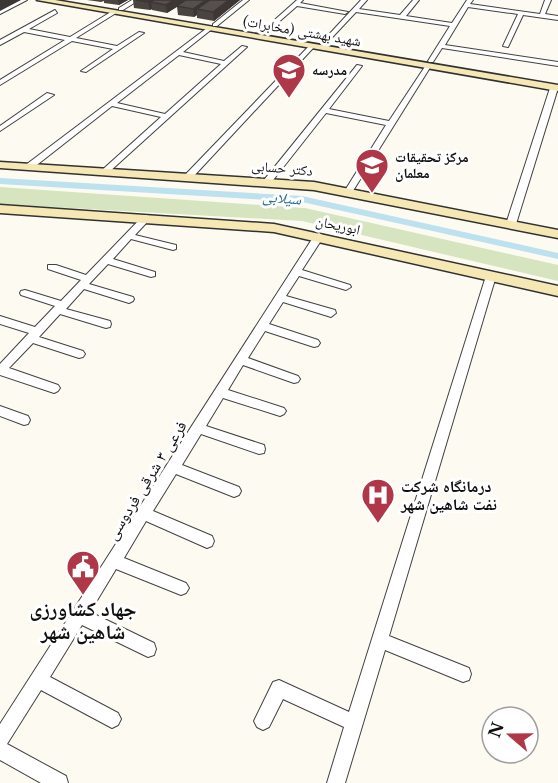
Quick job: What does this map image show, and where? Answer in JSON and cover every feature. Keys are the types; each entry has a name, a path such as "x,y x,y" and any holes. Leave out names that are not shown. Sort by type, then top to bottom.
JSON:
{"main road":[{"name":"شهید بهشتی (مخابرات)","path":"41,0 557,84"},
{"name":"شهید بهشتی (مخابرات)","path":"66,0 117,11"},
{"name":"دکتر حسابی","path":"0,165 267,182 348,192 558,234"},
{"name":"ابوریحان","path":"0,209 256,225 558,291"}],"street":[{"path":"0,12 24,0"},
{"path":"0,82 136,0"},
{"path":"30,166 246,0"},
{"path":"189,176 317,44 356,0"},
{"path":"317,44 364,0"},
{"path":"402,17 416,0"},
{"path":"542,16 548,0"},
{"path":"271,26 298,2 345,12"},
{"path":"348,192 468,3 558,18"},
{"path":"355,10 453,25"},
{"path":"0,43 55,12"},
{"path":"506,46 521,13"},
{"path":"23,30 118,48"},
{"path":"84,70 141,33"},
{"path":"105,171 243,46"},
{"path":"441,46 558,64"},
{"path":"177,53 224,63"},
{"path":"267,182 359,66"},
{"path":"511,224 557,84"},
{"path":"0,129 50,95"},
{"path":"111,104 165,116"},
{"path":"323,110 391,124"},
{"path":"54,388 2,366 146,218"},
{"path":"129,236 173,247"},
{"name":"فرعی ۳ شرقی فردوسی","path":"0,740 319,237"},
{"path":"106,260 151,274"},
{"path":"52,267 129,299"},
{"path":"297,272 346,287"},
{"path":"336,783 490,276"},
{"path":"25,293 106,324"},
{"path":"281,298 332,313"},
{"path":"0,320 79,354"},
{"path":"262,326 314,343"},
{"path":"241,360 294,379"},
{"path":"220,393 280,411"},
{"path":"0,411 24,420"},
{"path":"198,428 259,449"},
{"path":"173,467 234,491"},
{"path":"144,514 207,541"},
{"path":"114,561 181,588"},
{"path":"79,615 148,649"},
{"path":"380,640 463,674"},
{"path":"39,680 112,719"},
{"path":"263,721 279,688 354,723"},
{"path":"0,750 59,783"}],"green space":[{"path":"0,187 305,208 558,265 558,281 302,221 0,204"}],"building":[{"path":"174,0 166,5 151,2"},
{"path":"186,0 206,0 193,9 177,6"},
{"path":"210,0 229,0 213,12 197,9"}],"waterway":[{"name":"سیلابی","path":"0,181 302,199 558,256"}],"place":[{"name":"مدرسه","path":"289,99"},
{"name":"مرکز تحقیقات معلمان","path":"372,194"},
{"name":"درمانگاه شرکت نفت شاهین شهر","path":"378,524"},
{"name":"جهاد کشاورزی شاهین شهر","path":"83,596"}]}
